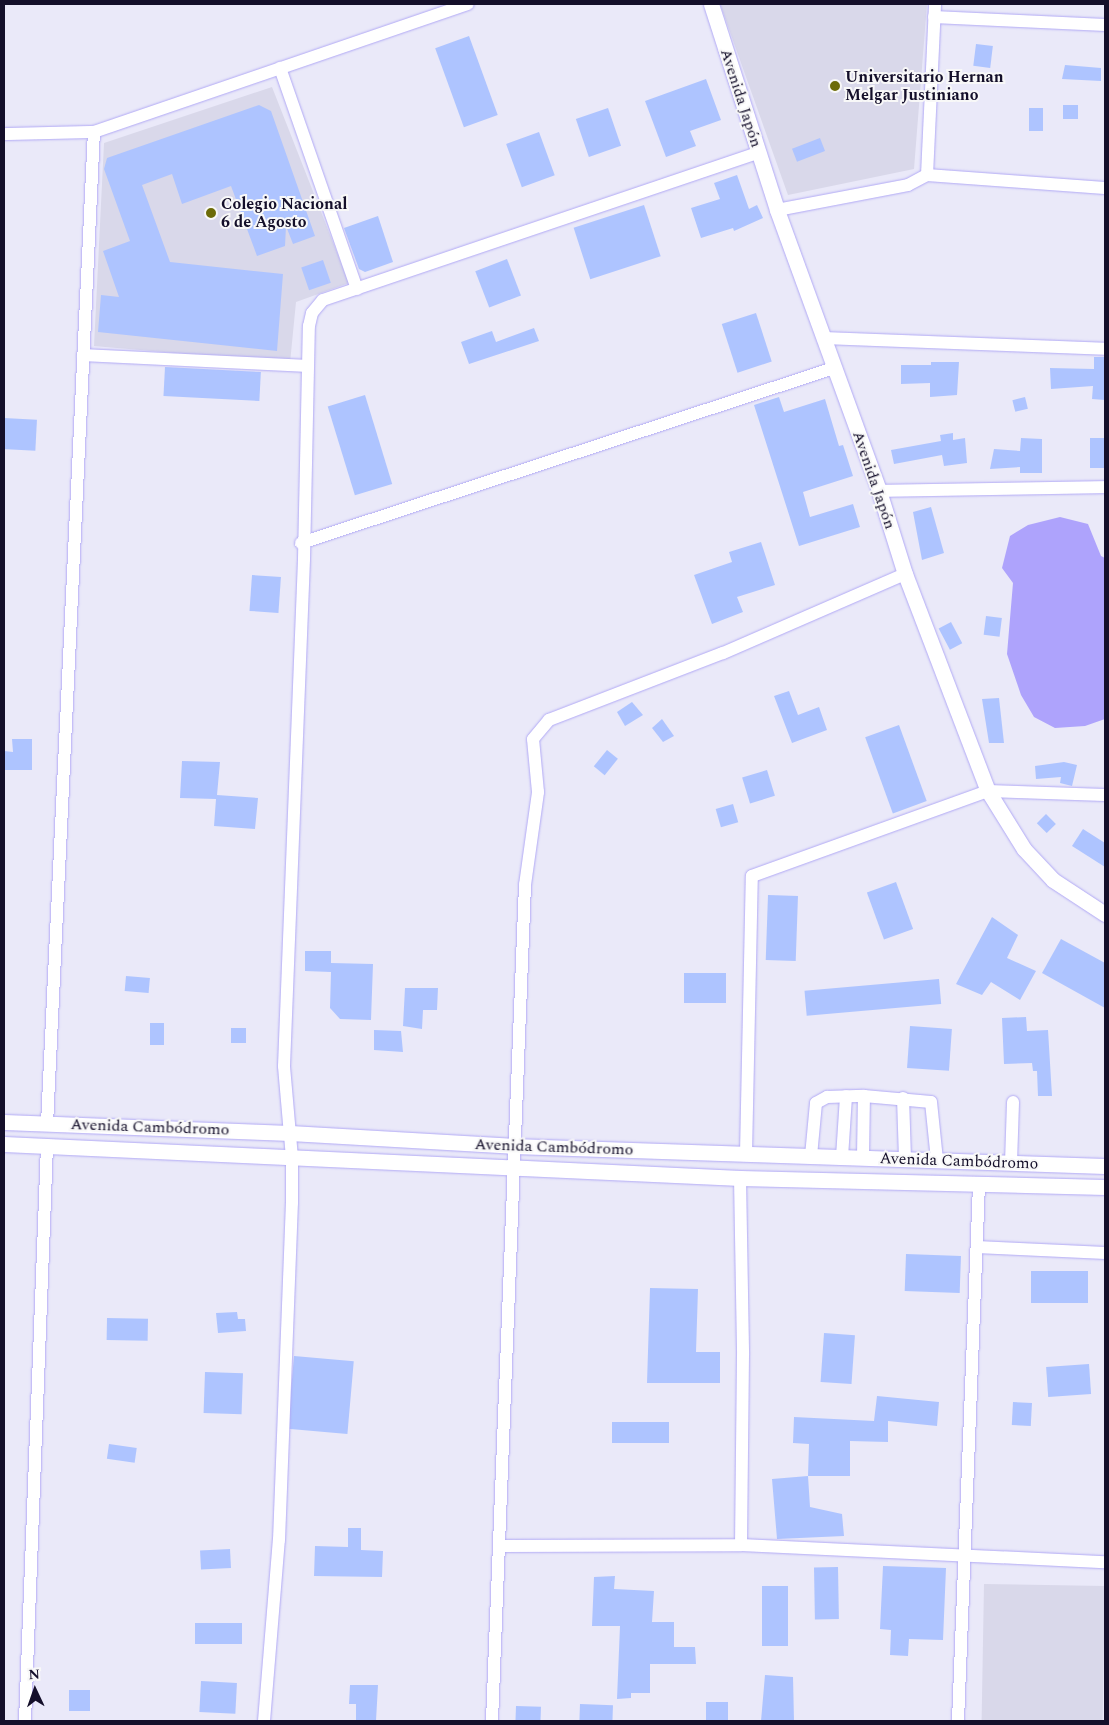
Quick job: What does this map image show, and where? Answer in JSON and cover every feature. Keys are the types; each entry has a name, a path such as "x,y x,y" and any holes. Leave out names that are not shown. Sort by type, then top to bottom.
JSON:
{"street":[{"path":"4,134 94,132 468,4"},
{"name":"Avenida Japón","path":"711,4 777,210 879,491 906,574 988,791 1024,848 1053,880 1105,914"},
{"path":"927,175 936,4"},
{"path":"934,17 1105,25"},
{"path":"280,68 357,289"},
{"path":"47,1124 94,132"},
{"path":"264,1721 279,1540 292,1158 284,1066 304,559 302,543 308,366 312,313 323,300 759,152"},
{"path":"777,210 908,185 927,175 1105,188"},
{"path":"823,338 1105,349"},
{"path":"83,355 308,366"},
{"path":"302,543 834,368"},
{"path":"879,491 1105,487"},
{"path":"492,1721 500,1546 512,1166 525,885 538,792 533,739 549,720 723,653 906,574"},
{"path":"746,1154 752,876 988,791 1105,795"},
{"path":"842,1157 846,1096"},
{"path":"863,1157 864,1096"},
{"path":"811,1156 816,1103 827,1097 864,1096 904,1098 931,1102 938,1160"},
{"path":"904,1098 905,1159"},
{"path":"1011,1163 1013,1102"},
{"name":"Avenida Cambódromo","path":"4,1122 290,1132 513,1146 1105,1166"},
{"name":"Avenida Cambódromo","path":"4,1144 740,1178 1105,1187"},
{"path":"25,1721 47,1146"},
{"path":"740,1178 743,1355 739,1502 741,1545"},
{"path":"958,1721 966,1555 978,1184"},
{"path":"977,1247 1105,1252"},
{"path":"500,1546 741,1545 1105,1562"}],"shaded area":[{"name":"Universitario Hernan Melgar Justiniano","path":"720,4 927,4 914,169 788,195"},
{"name":"Colegio Nacional 6 de Agosto","path":"272,87 349,283 296,302 290,363 94,346 104,143"},
{"path":"1060,517 1088,524 1101,556 1105,558 1105,719 1085,726 1055,728 1034,717 1021,695 1007,654 1013,583 1002,568 1010,536 1028,525"},
{"path":"984,1584 1105,1586 1103,1721 982,1721"}],"building":[{"path":"469,36 498,115 464,127 435,48"},
{"path":"976,44 993,46 990,68 973,66"},
{"path":"1065,65 1101,68 1101,81 1062,79"},
{"path":"706,79 721,120 690,131 696,146 666,157 645,101"},
{"name":"Colegio Nacional 6 de Agosto","path":"259,105 271,111 315,236 293,244 286,226 285,246 257,256 231,186 182,204 172,174 142,185 170,262 283,274 277,351 98,332 101,295 119,297 103,251 130,241 104,169 107,158"},
{"path":"1063,105 1078,105 1078,119 1063,119"},
{"path":"608,108 621,146 589,157 576,119"},
{"path":"1029,108 1043,108 1043,131 1029,131"},
{"path":"539,132 555,175 522,187 506,144"},
{"path":"820,138 825,151 797,162 792,149"},
{"path":"737,175 749,209 757,205 763,218 734,231 733,228 701,238 691,208 720,199 714,183"},
{"path":"644,205 661,256 590,279 574,228"},
{"path":"378,216 393,262 365,272 359,269 344,228"},
{"path":"507,259 521,295 489,308 475,271"},
{"path":"323,260 331,283 309,290 301,267"},
{"path":"756,313 772,362 738,373 722,324"},
{"path":"534,328 539,341 469,364 461,342 492,331 496,342"},
{"path":"1094,357 1105,357 1105,400 1092,399 1093,386 1051,389 1050,368 1094,369"},
{"path":"931,362 959,362 957,395 930,397 930,383 901,384 901,365 931,365"},
{"path":"165,367 261,372 259,401 163,396"},
{"path":"365,395 392,484 355,495 328,406"},
{"path":"779,397 784,412 825,399 839,446 843,445 853,476 803,492 810,517 853,504 860,527 799,546 754,405"},
{"path":"1025,397 1028,409 1015,412 1012,400"},
{"path":"4,418 37,420 35,451 4,449"},
{"path":"953,433 953,440 965,438 967,463 944,466 942,455 894,464 891,450 941,441 940,435"},
{"path":"1021,438 1042,439 1042,473 1020,473 1020,467 990,469 994,449 1020,451"},
{"path":"1090,438 1105,438 1105,468 1090,468"},
{"path":"931,507 944,553 922,560 913,512"},
{"path":"761,542 775,585 737,597 743,612 712,624 694,575 732,562 729,552"},
{"path":"252,575 281,577 278,613 249,611"},
{"path":"986,616 1002,618 1000,637 984,635"},
{"path":"951,622 962,643 950,650 939,629"},
{"path":"789,691 798,715 819,707 827,730 792,743 774,696"},
{"path":"999,698 1004,743 989,743 982,699"},
{"path":"632,702 643,715 625,726 617,712"},
{"path":"662,719 674,736 663,742 652,728"},
{"path":"899,725 927,801 893,813 865,737"},
{"path":"12,739 32,739 32,770 4,770 4,751 13,752"},
{"path":"607,750 618,759 605,775 594,766"},
{"path":"182,761 220,762 217,795 258,798 255,829 214,826 216,799 180,798"},
{"path":"1064,762 1077,765 1072,786 1060,783 1061,777 1036,779 1035,766"},
{"path":"767,770 775,796 750,803 742,778"},
{"path":"733,804 738,822 721,827 716,809"},
{"path":"1046,814 1056,824 1047,833 1037,823"},
{"path":"1083,829 1105,843 1105,867 1072,846"},
{"path":"896,882 913,929 884,940 867,893"},
{"path":"768,895 798,896 796,961 766,960"},
{"path":"992,917 1018,935 1007,958 1036,971 1020,1000 991,982 982,995 956,984"},
{"path":"1061,939 1105,963 1105,1008 1042,973"},
{"path":"305,951 331,951 331,963 373,964 371,1020 340,1019 330,1008 331,972 305,971"},
{"path":"684,973 726,973 726,1003 684,1003"},
{"path":"126,976 150,978 149,993 125,991"},
{"path":"939,979 941,1004 807,1016 805,991"},
{"path":"405,988 438,988 437,1010 423,1010 422,1029 403,1026"},
{"path":"1026,1017 1027,1031 1048,1030 1052,1096 1038,1096 1037,1071 1033,1071 1032,1063 1004,1064 1002,1018"},
{"path":"150,1023 164,1023 164,1045 150,1045"},
{"path":"910,1026 952,1029 949,1071 907,1068"},
{"path":"231,1028 246,1028 246,1043 231,1043"},
{"path":"374,1030 401,1031 403,1052 374,1050"},
{"path":"906,1254 961,1256 960,1293 905,1291"},
{"path":"1031,1271 1088,1271 1088,1303 1031,1303"},
{"path":"650,1288 698,1289 696,1352 720,1352 720,1383 647,1383"},
{"path":"237,1312 238,1319 245,1319 246,1331 218,1333 216,1313"},
{"path":"107,1318 148,1319 148,1341 107,1340"},
{"path":"824,1333 855,1335 852,1384 821,1382"},
{"path":"294,1356 354,1361 347,1434 288,1429"},
{"path":"1089,1364 1091,1394 1048,1397 1046,1367"},
{"path":"205,1372 243,1373 242,1414 204,1413"},
{"path":"877,1396 939,1402 937,1426 888,1421 888,1442 850,1441 850,1476 808,1476 809,1444 793,1443 794,1417 874,1421"},
{"path":"1013,1402 1032,1403 1031,1426 1012,1425"},
{"path":"612,1422 669,1422 669,1443 612,1443"},
{"path":"109,1444 137,1448 135,1463 107,1459"},
{"path":"808,1476 810,1507 842,1514 844,1536 777,1539 772,1479"},
{"path":"348,1528 361,1528 361,1550 383,1551 382,1577 314,1576 315,1546 348,1547"},
{"path":"230,1549 231,1568 201,1570 200,1551"},
{"path":"883,1566 946,1568 943,1640 909,1639 908,1656 890,1655 891,1630 880,1629"},
{"path":"814,1567 838,1567 839,1619 815,1619"},
{"path":"615,1576 614,1589 654,1591 652,1622 674,1622 674,1647 695,1647 696,1664 650,1664 650,1693 631,1693 631,1698 617,1699 620,1626 592,1626 594,1577"},
{"path":"762,1586 788,1586 788,1646 762,1646"},
{"path":"195,1623 242,1623 242,1644 195,1644"},
{"path":"765,1675 793,1677 794,1721 761,1721"},
{"path":"201,1681 237,1683 235,1714 199,1712"},
{"path":"350,1685 378,1685 376,1721 356,1721 356,1704 349,1704"},
{"path":"69,1690 90,1690 90,1711 69,1711"},
{"path":"706,1702 728,1702 728,1721 706,1721"},
{"path":"580,1704 613,1705 612,1721 579,1721"},
{"path":"516,1706 541,1707 540,1721 515,1721"}],"place":[{"name":"Universitario Hernan Melgar Justiniano","path":"835,86"},
{"name":"Colegio Nacional 6 de Agosto","path":"211,213"}]}
